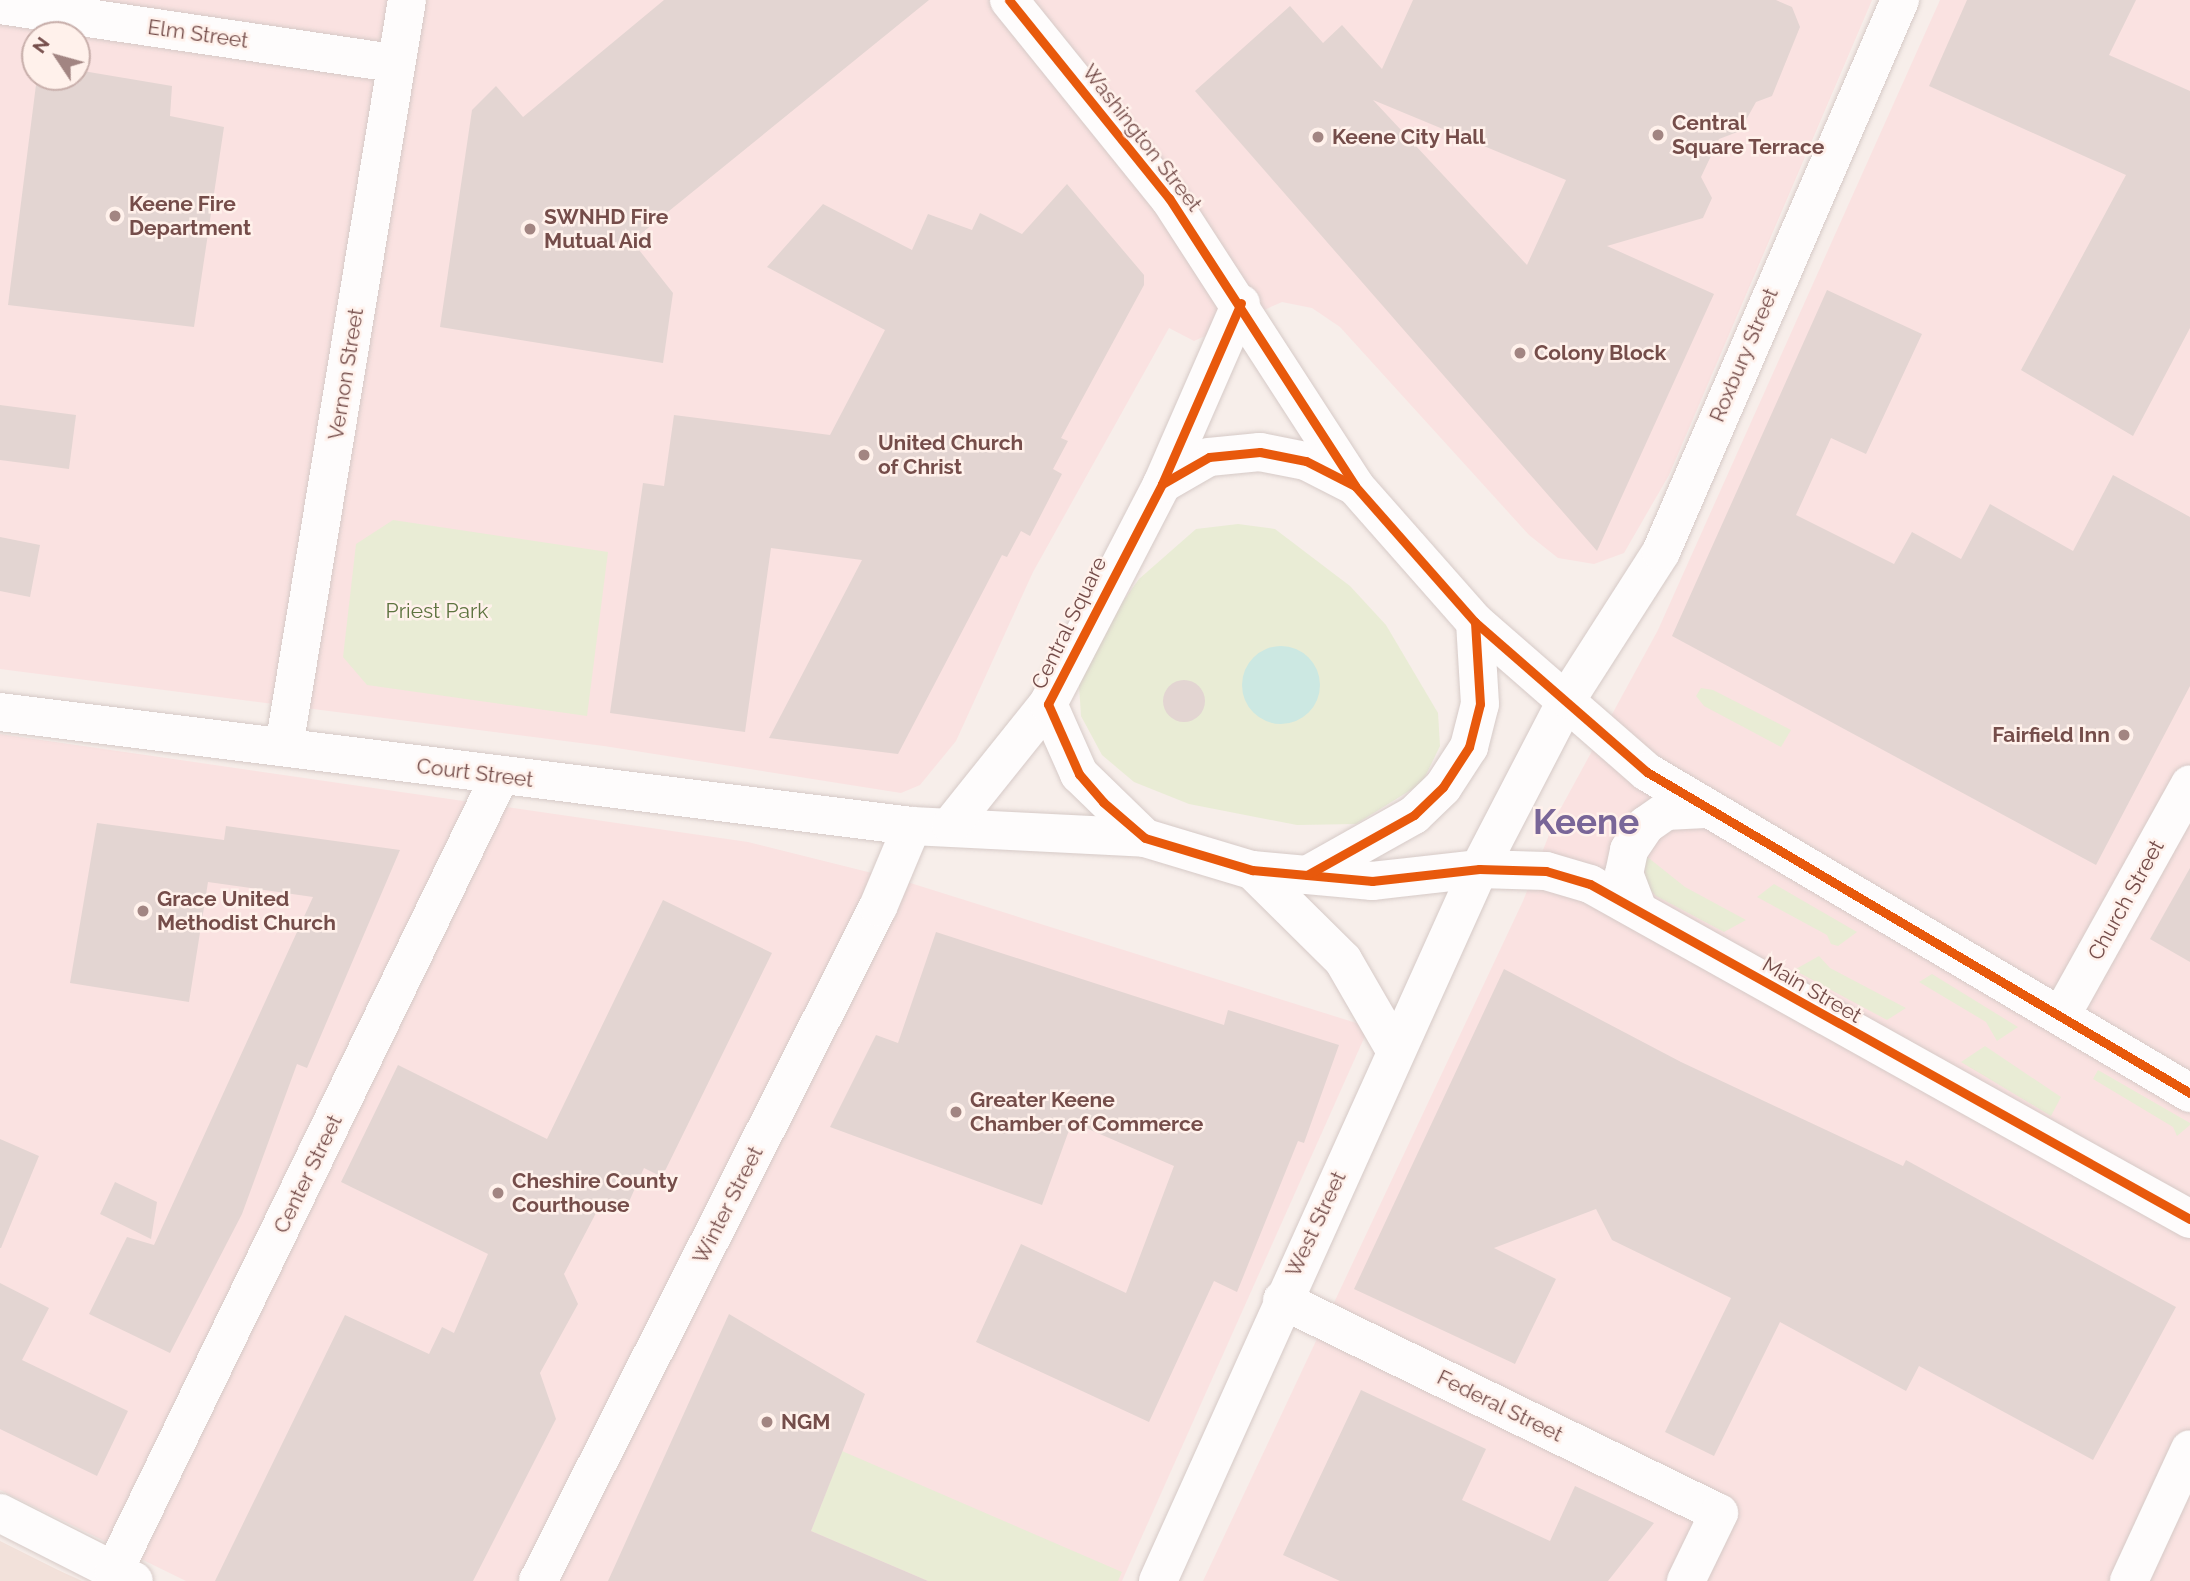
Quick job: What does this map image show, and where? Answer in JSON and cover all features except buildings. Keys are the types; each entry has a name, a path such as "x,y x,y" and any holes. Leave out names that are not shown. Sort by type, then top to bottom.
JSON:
{"street":[{"name":"Vernon Street","path":"284,747 407,0"},
{"name":"Washington Street","path":"1009,0 1169,198 1241,303"},
{"name":"Roxbury Street","path":"1567,699 1661,552 1900,0"},
{"name":"Elm Street","path":"0,5 396,63"},
{"name":"Central Square","path":"951,825 1048,704 1162,484 1241,303"},
{"path":"1241,303 1355,486 1475,622 1567,699 1647,772 1704,809 2190,1093"},
{"path":"1162,484 1209,457 1260,452 1306,461 1355,486"},
{"path":"1307,875 1414,815 1450,777 1469,747 1480,704 1475,622"},
{"path":"1479,869 1567,699"},
{"name":"Central Square","path":"1048,704 1079,774 1145,838"},
{"name":"Court Street","path":"0,712 912,826 951,825"},
{"name":"Center Street","path":"124,1576 499,776"},
{"name":"Church Street","path":"2061,1016 2190,784"},
{"path":"1638,910 1624,874 1629,850 1646,825 1667,811 1704,809"},
{"name":"Central Square","path":"951,825 1145,838 1252,870 1372,881 1479,869"},
{"name":"Winter Street","path":"538,1581 872,920 912,826"},
{"name":"Main Street","path":"1479,869 1546,871 1590,884 2190,1219"},
{"name":"West Street","path":"1158,1581 1282,1300 1479,869"},
{"name":"Central Square","path":"1252,870 1328,941 1395,1050"},
{"name":"Federal Street","path":"1282,1300 1719,1513 1686,1581"},
{"path":"2129,1581 2190,1449"},
{"path":"0,1513 124,1576"}],"shaded area":[{"path":"0,0 1872,0 1669,475 1624,553 1594,564 1558,558 1529,535 1340,327 1312,308 1282,302 1194,341 1169,328 1033,572 956,741 920,785 901,793 604,746 0,669"},
{"path":"1940,0 2190,0 2190,1581 1203,1581 1523,901 1556,817 1658,630"},
{"path":"0,734 748,842 904,881 1369,1027 1122,1581 186,1581 0,1490"},
{"path":"0,1541 58,1570 82,1581 0,1581"}],"green space":[{"name":"Priest Park","path":"393,520 608,552 587,716 367,685 343,657 356,544"},
{"path":"1238,524 1275,529 1350,586 1386,625 1438,713 1440,746 1422,783 1356,824 1297,825 1189,804 1134,782 1102,755 1081,716 1079,685 1114,614 1139,579 1196,529"},
{"path":"1701,688 1713,690 1791,730 1781,747 1704,706 1696,696"},
{"path":"1645,855 1685,887 1746,920 1724,932 1656,896 1645,884"},
{"path":"1774,884 1857,932 1838,946 1831,944 1827,935 1757,897"},
{"path":"1819,956 1830,968 1906,1008 1887,1020 1794,970"},
{"path":"1932,974 2018,1027 1997,1041 1986,1022 1919,982"},
{"path":"1985,1046 2061,1097 2051,1116 1961,1062"},
{"path":"2098,1070 2190,1125 2177,1136 2173,1127 2093,1079"},
{"path":"842,1451 1122,1572 1118,1581 928,1581 811,1531"}],"water":[{"path":"1281,646 1296,649 1309,657 1317,670 1320,685 1317,700 1309,713 1296,721 1281,724 1266,721 1253,713 1245,700 1242,685 1245,670 1253,657 1266,649"}],"cycle path":[{"path":"1009,0 1169,198 1355,486 1475,622 1647,772 2190,1093"},
{"path":"1241,303 1162,484 1048,704 1079,774 1103,802 1145,838 1252,870 1372,881 1479,869 1546,871 1590,884 2190,1219"},
{"path":"1162,484 1209,457 1260,452 1306,461 1355,486"},
{"path":"1307,875 1414,815 1443,787 1469,747 1480,704 1475,622"}],"place":[{"name":"Central Square Terrace","path":"1658,135"},
{"name":"Keene City Hall","path":"1318,137"},
{"name":"Keene Fire Department","path":"115,216"},
{"name":"SWNHD Fire Mutual Aid","path":"530,229"},
{"name":"Colony Block","path":"1520,353"},
{"name":"United Church of Christ","path":"864,455"},
{"name":"Fairfield Inn","path":"2124,735"},
{"name":"Grace United Methodist Church","path":"143,911"},
{"name":"Greater Keene Chamber of Commerce","path":"956,1112"},
{"name":"Cheshire County Courthouse","path":"498,1193"},
{"name":"NGM","path":"767,1422"}],"district":[{"name":"Keene","path":"1586,822"}]}
